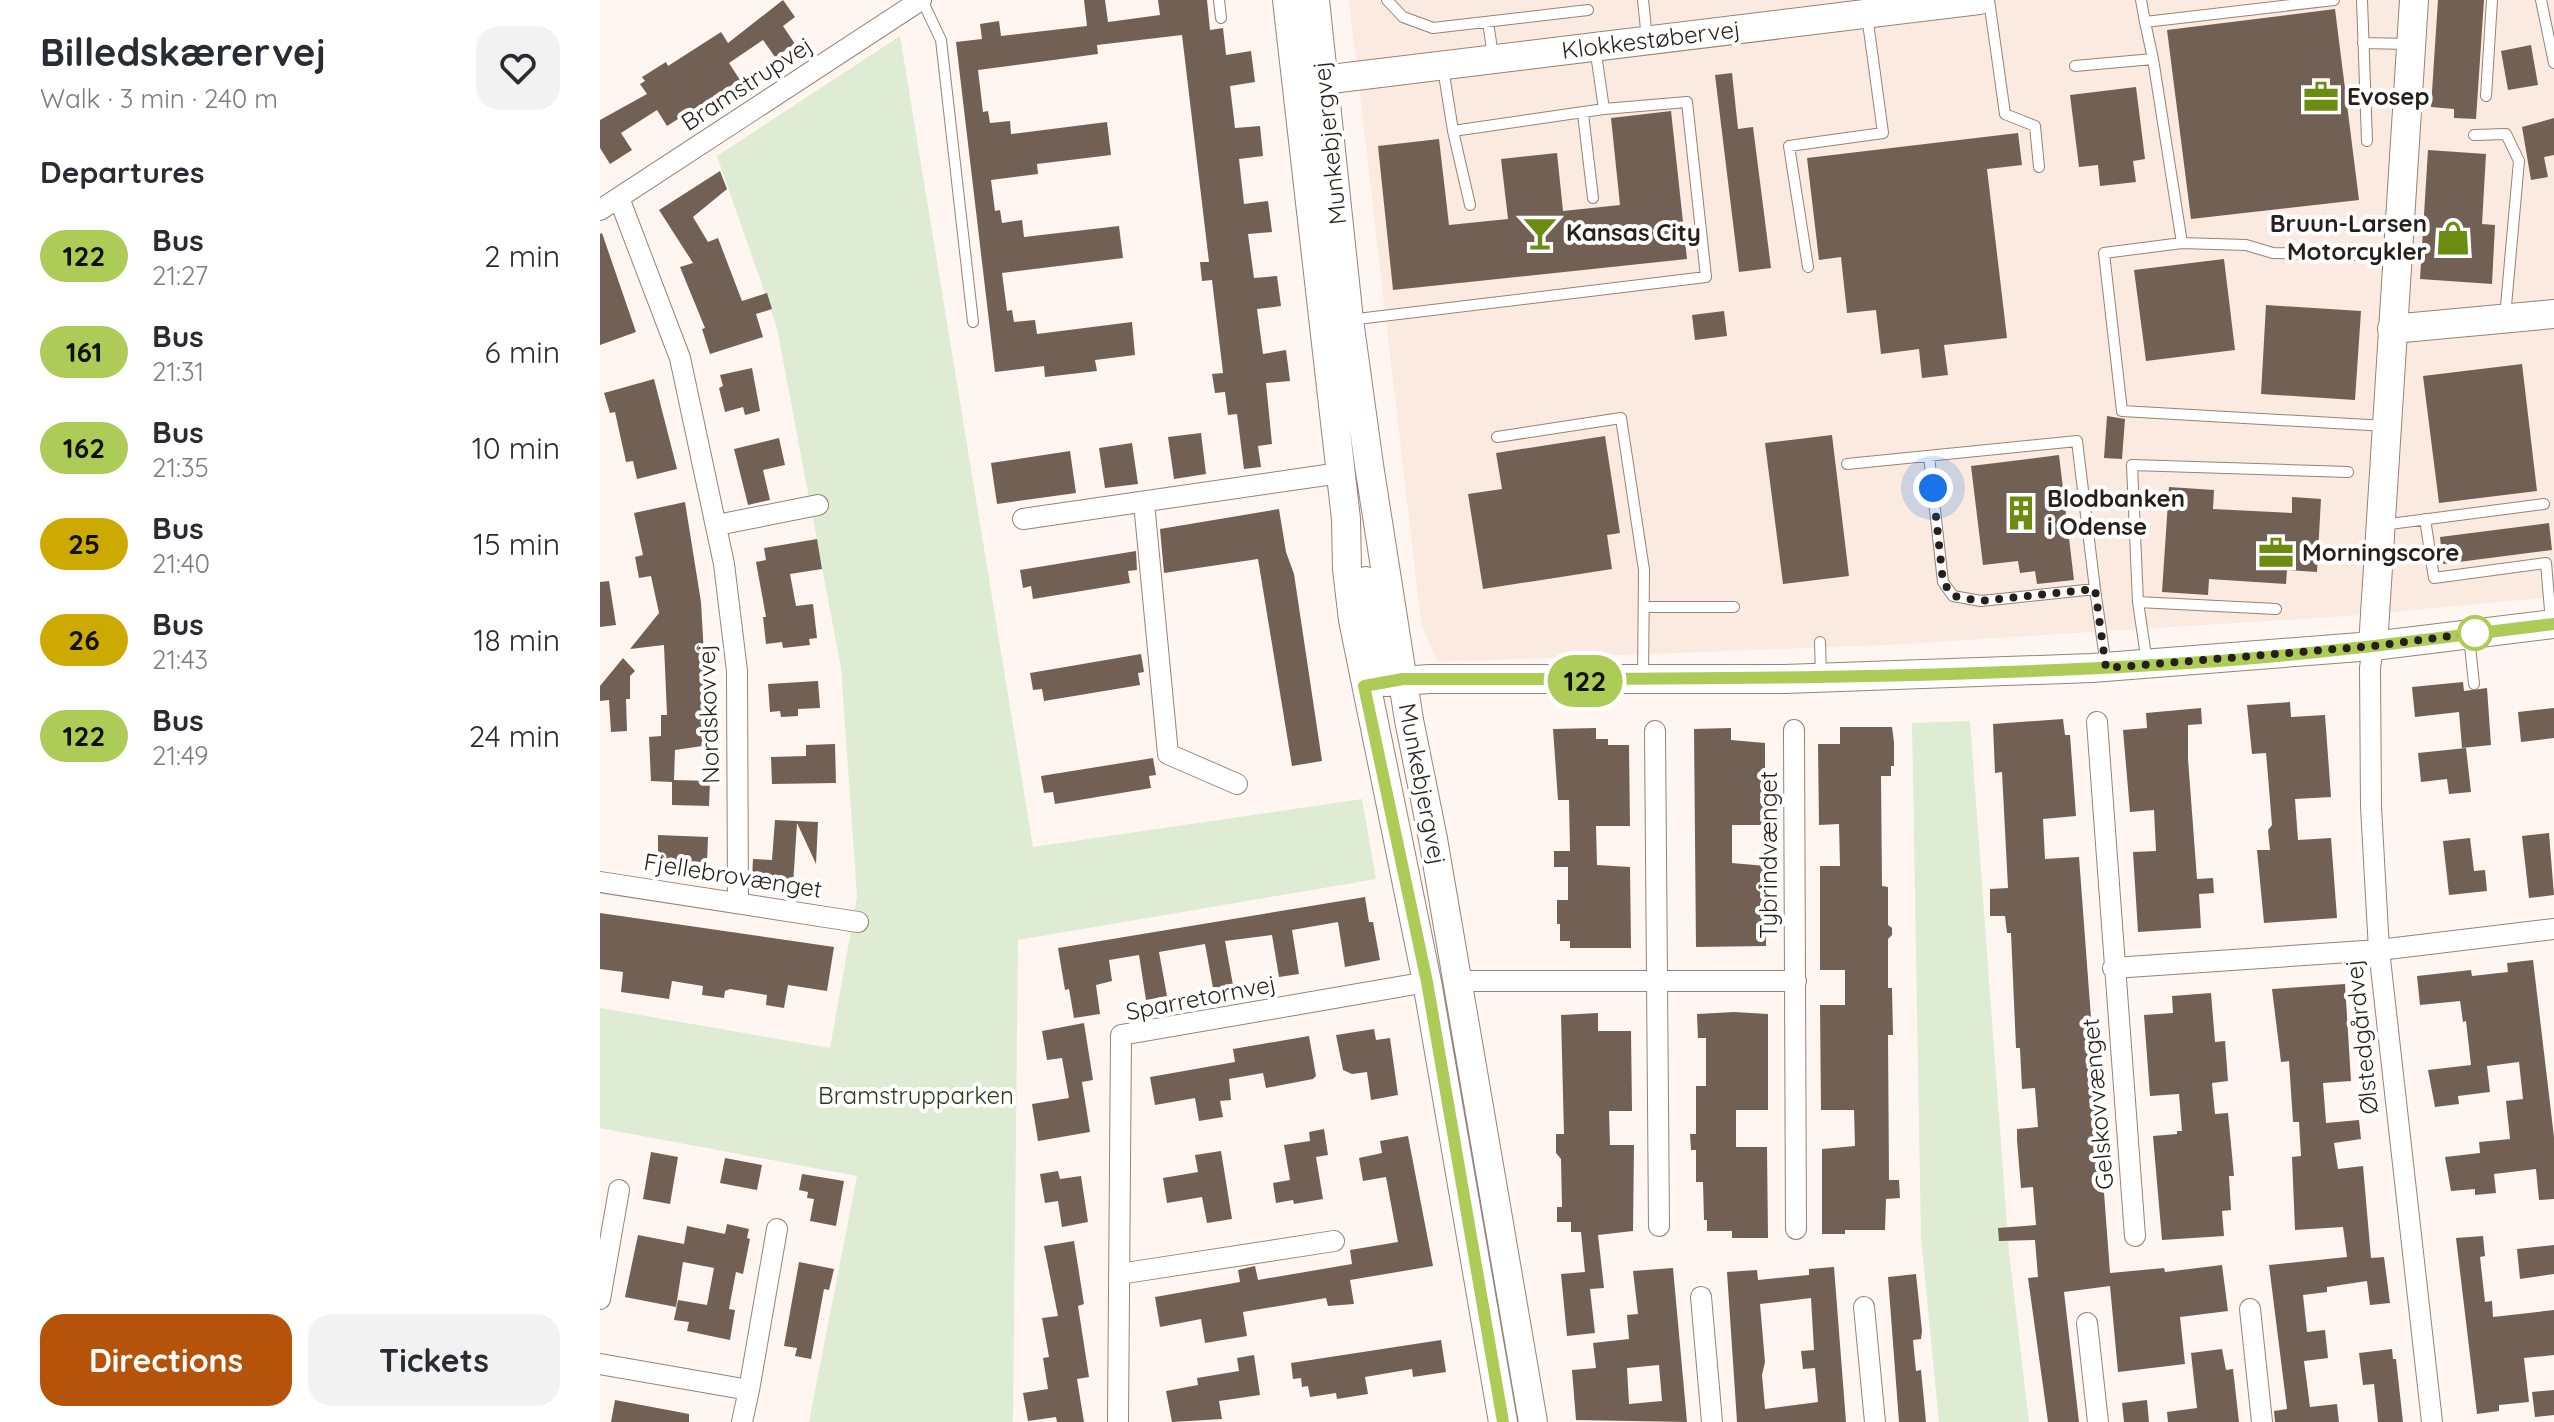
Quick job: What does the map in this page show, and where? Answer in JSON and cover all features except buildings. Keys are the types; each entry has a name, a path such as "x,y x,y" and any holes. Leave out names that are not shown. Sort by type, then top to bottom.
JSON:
{"street":[{"name":"Bramstrupvej","path":"600,210 921,0"},
{"name":"Munkebjergvej","path":"1287,0 1346,519 1347,569 1364,686 1427,982 1503,1422"},
{"name":"Munkebjergvej","path":"1315,0 1349,320 1403,679 1533,1422"},
{"name":"Klokkestøbervej","path":"1323,80 1979,0"},
{"path":"2373,646 2414,0"},
{"name":"Nordskovvej","path":"619,198 680,358 717,525 737,671 738,903"},
{"path":"2392,329 2554,314"},
{"path":"1023,519 1340,473"},
{"path":"1144,503 1168,754 1237,784"},
{"path":"717,525 818,505"},
{"path":"1346,519 1363,565 1383,675 1403,679"},
{"path":"1364,686 1403,679 1643,681 2106,668 2373,646 2552,624"},
{"name":"Ølstedgårdvej","path":"2373,646 2370,668 2371,807 2379,950 2432,1422"},
{"name":"Gelskovvænget","path":"2097,722 2135,1236"},
{"name":"Tybrindvænget","path":"1794,730 1796,1229"},
{"path":"1655,731 1659,1226"},
{"name":"Fjellebrovænget","path":"600,882 858,922"},
{"path":"2113,968 2379,950 2554,929"},
{"path":"1457,981 1796,981"},
{"name":"Sparretornvej","path":"1118,1422 1121,1035 1427,982"},
{"path":"600,1299 619,1190"},
{"path":"742,1422 777,1229"},
{"path":"1119,1274 1334,1241"},
{"path":"1701,1297 1712,1422"},
{"path":"1864,1307 1875,1422"},
{"path":"2250,1309 2262,1422"},
{"path":"2087,1323 2098,1422"},
{"path":"600,1364 749,1390"}],"lane":[{"path":"921,0 941,40 973,322"},
{"path":"1219,0 1221,18"},
{"path":"1387,0 1403,17 1433,28 1588,10"},
{"path":"1643,0 1648,41"},
{"path":"1989,0 2005,114 2035,126 2039,167"},
{"path":"2141,0 2182,243"},
{"path":"2145,22 2334,0"},
{"path":"2362,0 2367,141"},
{"path":"2486,96 2492,0"},
{"path":"2541,0 2554,63"},
{"path":"1808,267 1789,146 1883,133 1867,13"},
{"path":"1488,22 1493,60"},
{"path":"2363,43 2411,44"},
{"path":"1595,47 1604,109"},
{"path":"2075,66 2153,59"},
{"path":"1442,66 1470,205"},
{"path":"1349,320 1706,277 1687,102 1604,109 1453,131"},
{"path":"1583,114 1593,198"},
{"path":"2474,135 2506,134 2519,161 2504,319"},
{"path":"2386,426 2122,411 2104,253 2182,243 2246,245 2273,253 2397,256"},
{"path":"1497,437 1621,418 1644,570 1643,681"},
{"path":"1847,464 2077,441 2106,668"},
{"path":"1929,456 1943,582 1953,596 1981,601 2095,589"},
{"path":"2147,665 2138,602 2132,465 2348,472"},
{"path":"2380,525 2544,504"},
{"path":"2425,519 2434,578 2546,563 2552,624"},
{"path":"2138,602 2276,609"},
{"path":"1644,607 1734,607"},
{"path":"2468,634 2474,684"},
{"path":"1820,642 1821,678"}],"shaded area":[{"path":"1349,0 2554,0 2554,597 2348,616 1886,645 1437,662 1421,622"}],"green space":[{"name":"Bramstrupparken","path":"900,36 1033,847 1362,799 1376,879 1018,940 1013,1422 809,1422 857,1176 600,1128 600,1008 830,1048 857,897 841,668 777,328 717,156"},
{"path":"1970,721 2009,1252 2029,1422 1939,1422 1921,1239 1912,723"}],"bus line":[{"name":"122","path":"1503,1422 1427,982 1364,686 1403,679 1785,679 2106,668 2373,646 2554,624"}],"place":[{"name":"Evosep","path":"2321,97"},
{"name":"Kansas City","path":"1540,233"},
{"name":"Bruun-Larsen Motorcykler","path":"2453,238"},
{"name":"Blodbanken i Odense","path":"2021,513"},
{"name":"Morningscore","path":"2276,553"}],"route":[{"path":"1933,488 1943,582 1953,596 1981,601 2095,589 2106,668 2373,646 2475,633"}]}
